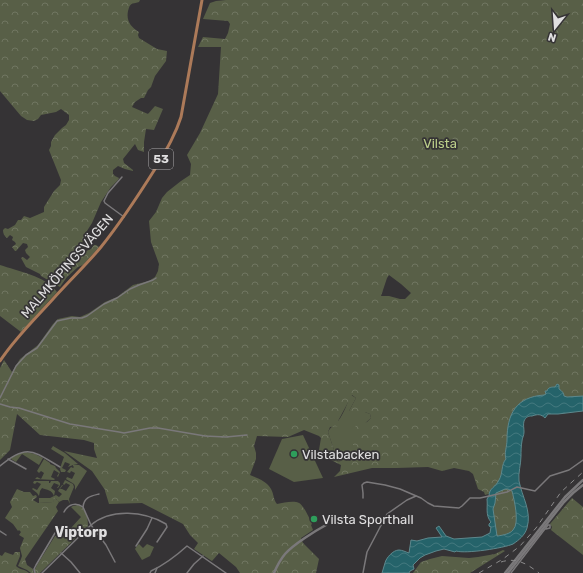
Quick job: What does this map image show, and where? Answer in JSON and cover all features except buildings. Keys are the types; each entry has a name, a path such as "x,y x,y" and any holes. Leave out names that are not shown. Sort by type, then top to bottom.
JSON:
{"main road":[{"name":"MALMKÖPINGSVÄGEN","path":"0,361 24,329 93,256 124,217 174,135 183,107 202,0"},
{"path":"505,573 565,497 583,480"},
{"path":"510,573 564,502 583,485"},
{"path":"274,573 288,550 326,525"}],"street":[{"path":"122,177 108,193 104,201 124,217"},
{"path":"0,398 16,366 26,355 37,348 57,321 87,316 130,289 156,278"},
{"path":"0,404 19,408 72,425 119,432 158,428 205,436 226,437 247,435"},
{"path":"0,466 20,452 30,452 38,454 60,467"},
{"path":"8,459 26,469"},
{"path":"363,498 362,485 367,482 396,488 421,498 434,506 457,508 462,506 470,498 480,498 509,491 517,487 536,490 550,476 569,470 583,460"},
{"path":"83,507 88,498 99,494"},
{"path":"363,573 367,552 387,514 407,500 416,496"},
{"path":"64,512 67,507 74,504 79,504 83,507 91,525 115,562"},
{"path":"42,573 96,520 102,518 120,514 136,514 164,523 167,525 166,528 157,542"},
{"path":"136,546 152,518"},
{"path":"510,573 546,529"},
{"path":"0,531 6,535"},
{"path":"34,573 36,565 55,533"},
{"path":"150,573 174,557 187,546 226,573"},
{"path":"61,553 80,573"},
{"path":"187,573 202,556"},
{"path":"155,573 157,568"}],"green space":[{"path":"0,0 140,0 139,2 129,6 128,18 130,23 139,32 139,38 157,49 167,51 166,61 155,76 151,87 144,98 141,98 135,102 132,107 148,114 155,106 163,109 154,130 146,129 144,152 138,150 135,144 123,159 124,163 133,171 118,166 113,170 113,174 119,178 101,202 92,223 85,234 80,250 84,252 91,249 94,245 99,247 83,265 78,267 67,277 60,287 26,267 21,258 23,257 27,260 30,257 25,250 28,247 27,244 23,243 15,251 12,247 16,244 12,240 13,237 10,235 7,238 3,232 5,228 8,229 15,225 18,220 21,220 24,216 30,218 44,212 44,207 54,191 60,185 61,180 49,150 55,135 66,125 69,120 69,115 61,109 56,112 41,115 34,121 27,120 21,116 0,91"},
{"name":"Vilsta","path":"583,0 583,405 524,405 514,424 520,525 506,541 493,534 492,493 485,495 484,492 478,489 473,474 469,471 454,468 442,471 428,467 372,468 334,477 340,471 341,465 329,459 319,450 321,438 319,436 304,430 288,437 257,436 254,446 256,459 250,475 262,480 269,486 277,504 296,502 303,507 312,524 313,530 301,538 303,543 319,559 316,573 240,573 236,567 219,553 212,561 194,549 198,543 190,535 183,524 142,503 109,504 105,490 92,471 64,451 97,458 94,443 84,440 40,435 17,414 10,450 0,460 0,368 4,360 12,372 20,359 38,345 58,319 72,316 80,317 89,313 105,302 117,297 133,285 149,281 155,277 158,271 159,264 151,242 149,221 156,212 162,198 167,192 190,175 191,164 187,155 200,133 218,94 221,47 198,47 203,37 225,39 228,33 230,24 228,21 203,19 210,3 216,1","holes":["389,275 411,293 405,299 381,296","352,395 356,398 349,411 350,414 365,412 370,414 371,418 367,422 356,425 353,433 353,451 341,461 337,462 338,453 335,453 328,432 330,427 341,426 338,421"]},
{"path":"0,265 39,278 52,286 57,292 21,332 0,316"},
{"path":"351,395 356,398 349,411 365,412 370,414 371,418 353,434 353,451 341,461 336,462 338,453 335,453 328,432 330,428 337,423 344,412"},
{"name":"Vilstabacken","path":"303,435 323,478 294,482 269,469 282,439"},
{"path":"53,446 65,453 78,464 68,467 70,464 65,462 62,468 66,470 65,472 61,472 60,469 64,457 51,449"},
{"path":"26,452 43,458 39,465 22,454 16,462 11,459 12,457"},
{"path":"44,459 55,466 60,472 58,477 57,476 59,473 54,470 51,477 55,479 54,480 35,479 37,477 41,479 44,473 41,471 39,473 37,471"},
{"path":"73,465 79,465 87,471 75,490 74,484 66,479 67,477 72,479 75,473 71,471 70,473 67,472 71,467 74,467"},
{"path":"65,480 73,484 74,487 69,499 70,504 68,500 59,502 55,498 53,502 39,503 39,498 50,498 56,495 59,497 62,494 58,491 62,485 60,489 66,491 70,485 66,483 64,485 63,484"},
{"path":"34,481 49,481 50,483 51,481 58,481 60,485 57,488 59,485 54,483 51,488 55,491 54,496 51,491 42,488 39,496 32,489 37,490 41,484 37,482 35,484 33,483"},
{"path":"17,489 24,492 30,492 33,496 36,495 37,497 33,500 38,503 53,502 54,497 59,502 56,507 58,511 25,559 27,565 33,569 34,573 31,573 18,566 22,556 20,548 24,538 19,535 21,532 19,530 18,531 13,524 5,518 12,507 10,502"},
{"path":"572,498 583,507 583,555 551,530 552,527 550,524"},
{"path":"78,505 83,508 86,514 88,526 40,573 35,573 37,565 55,536 66,536 67,532 63,526 71,528 81,517 71,507"},
{"path":"139,544 143,548 147,544 154,547 150,556 142,560 135,549"},
{"path":"503,550 505,551 470,573 413,573 421,562 430,559 442,556 469,558 478,557 495,554"},
{"path":"5,552 13,555 15,552 20,552 16,566 29,573 0,573 0,555 2,556"}],"water":[{"path":"557,384 559,385 559,389 563,392 564,396 567,397 583,396 583,411 548,414 545,418 541,415 536,415 527,417 524,421 519,481 527,510 528,522 526,531 522,537 513,544 494,549 468,552 455,552 444,549 436,551 420,558 413,565 414,569 409,573 382,573 388,557 392,553 399,550 409,553 411,540 417,541 428,538 442,537 436,528 439,526 446,536 454,539 482,537 490,533 491,527 489,524 491,522 487,514 487,499 490,491 500,478 503,464 506,459 507,431 511,415 515,408 526,399 544,395 546,394 545,391 555,387","holes":["508,489 512,491 515,505 515,527 510,532 497,536 493,509 496,493"]}],"railway":[{"path":"479,573 503,559 520,546 536,528 561,492 583,472"},
{"path":"501,562 512,560 522,562 539,573"}],"place":[{"name":"Vilstabacken","path":"294,454"},
{"name":"Vilsta Sporthall","path":"314,519"}],"district":[{"name":"Viptorp","path":"81,532"}]}
